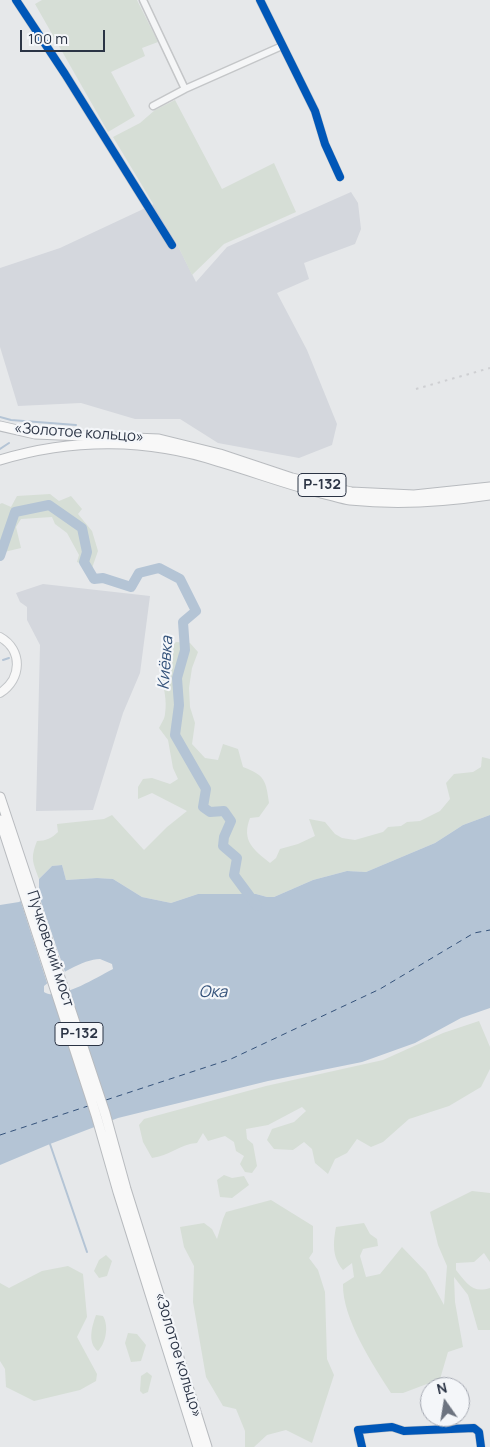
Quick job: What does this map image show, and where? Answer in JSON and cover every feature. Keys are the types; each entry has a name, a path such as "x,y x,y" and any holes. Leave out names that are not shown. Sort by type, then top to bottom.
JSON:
{"highway":[{"name":"«Золотое кольцо»","path":"0,426 35,434 160,442"},
{"name":"«Золотое кольцо»","path":"0,460 51,448 85,444 160,442"},
{"name":"Р-132","path":"160,442 220,454 292,478 350,492 414,495 490,488"},
{"name":"Р-132","path":"160,442 289,485 350,500 414,503 490,495"},
{"name":"Пучковский мост","path":"1,802 105,1113 145,1265"},
{"name":"Пучковский мост","path":"0,820 145,1265"},
{"name":"«Золотое кольцо»","path":"145,1265 198,1447"},
{"name":"«Золотое кольцо»","path":"145,1265 206,1447"}],"main road":[{"path":"0,637 12,647 18,662 16,676 8,687 0,693"}],"street":[{"path":"16,0 65,74 172,245"},
{"path":"143,0 185,89"},
{"path":"260,0 315,111 325,144 340,177"},
{"path":"153,106 185,89 282,46"},
{"path":"362,1447 358,1430 392,1427 404,1431 474,1428 479,1432 481,1447"}],"shaded area":[{"path":"42,0 137,0 158,42 142,48 145,56 111,72 135,116 108,132 35,4"},
{"path":"175,100 222,189 274,163 296,212 224,244 192,275 176,242 113,137 140,123 155,110"},
{"path":"351,192 358,203 361,229 355,244 304,263 309,279 277,293 307,350 337,424 332,445 299,458 218,443 180,419 135,419 81,403 18,406 0,347 0,268 60,248 154,204 196,282 227,247"},
{"path":"50,494 59,501 71,496 82,509 78,514 92,531 98,551 92,568 77,562 79,555 67,533 55,524 52,517 21,519 16,527 21,548 0,553 0,504 11,507 17,496"},
{"path":"43,584 150,596 140,673 123,713 93,810 36,811 40,645 27,620 27,607 20,602 16,593"},
{"path":"176,642 190,643 198,652 192,668 189,688 190,707 195,723 192,744 205,758 218,760 223,744 238,749 243,767 260,776 265,784 269,803 259,817 250,818 247,833 254,849 270,863 276,858 280,849 298,844 315,836 309,819 325,822 335,834 342,838 355,840 383,832 388,827 420,821 440,811 450,799 446,783 454,774 473,772 481,767 482,757 490,759 490,815 463,825 435,843 366,872 347,871 313,880 274,897 256,894 198,894 171,903 142,897 113,879 66,880 62,865 52,866 39,879 33,860 35,847 37,841 49,839 58,832 57,824 104,819 112,815 144,850 167,827 187,811 152,793 138,799 138,787 143,779 152,778 170,784 178,779 173,768 168,740 159,728 164,717 166,704 162,676 163,659"},
{"path":"479,1021 490,1047 490,1069 481,1087 449,1106 409,1119 383,1142 371,1147 357,1139 347,1153 335,1159 328,1174 315,1163 312,1149 304,1142 293,1150 274,1149 267,1140 272,1129 294,1122 306,1111 302,1107 268,1125 246,1129 247,1139 253,1144 257,1166 252,1173 245,1172 240,1164 244,1156 236,1151 234,1142 225,1136 208,1141 203,1133 197,1143 185,1145 164,1155 152,1158 143,1142 139,1125 144,1119 266,1086 383,1060 443,1033"},
{"path":"224,1175 232,1178 244,1176 249,1185 232,1198 220,1197 217,1180"},
{"path":"472,1191 490,1193 490,1262 484,1253 474,1262 456,1263 456,1270 470,1286 478,1289 490,1288 490,1330 478,1330 468,1295 454,1277 455,1302 463,1347 448,1352 441,1377 420,1377 420,1387 403,1393 391,1393 360,1341 348,1311 343,1284 354,1277 352,1263 343,1270 339,1265 335,1255 334,1244 336,1227 364,1223 370,1234 377,1239 378,1246 363,1249 360,1256 366,1277 380,1274 402,1247 426,1272 444,1305 447,1266 438,1245 430,1212"},
{"path":"271,1200 313,1226 313,1252 309,1258 318,1270 325,1292 327,1359 334,1375 312,1443 286,1430 267,1435 254,1447 245,1447 245,1431 236,1409 223,1406 206,1377 193,1302 194,1266 184,1247 180,1227 204,1223 212,1229 217,1239 226,1212"},
{"path":"106,1255 112,1261 107,1276 99,1278 94,1271 99,1260"},
{"path":"68,1266 83,1274 87,1317 77,1337 97,1374 96,1381 80,1390 34,1401 6,1387 5,1369 0,1361 0,1283 9,1288 42,1271"},
{"path":"96,1315 103,1316 106,1325 103,1344 98,1351 92,1344 91,1339"},
{"path":"128,1333 137,1334 146,1345 141,1361 131,1362 125,1343"},
{"path":"147,1372 152,1376 148,1392 143,1394 140,1391 141,1376"}],"water":[{"name":"Ока","path":"490,815 490,1008 461,1018 415,1043 362,1062 268,1081 118,1118 0,1165 0,905 19,902 39,889 39,879 52,866 62,865 66,880 113,879 142,897 171,903 198,894 256,894 274,897 313,880 347,871 366,872 435,843 463,825","holes":["100,959 112,964 113,969 78,987 59,994 44,992 44,986 78,965"]}],"pier":[{"path":"36,887 66,975 48,986 20,899"}],"waterway":[{"path":"0,417 11,420 76,425"},
{"path":"0,449 9,443"},
{"name":"Киёвка","path":"0,556 15,512 49,505 82,528 87,552 84,562 94,579 103,578 131,587 139,573 159,568 180,579 196,611 183,622 185,650 177,678 179,705 175,735 206,789 203,807 210,812 224,811 231,821 224,837 223,846 237,858 234,875 257,906"},
{"path":"3,660 9,658"},
{"path":"50,1144 87,1252"}],"ferry route":[{"path":"106,1100 231,1059 380,989 474,933 490,930"},
{"path":"0,1135 88,1106"}],"railway":[{"path":"416,389 490,368"}],"cycle path":[{"path":"16,0 65,74 172,245"},
{"path":"260,0 315,111 325,144 340,177"},
{"path":"362,1447 358,1430 392,1427 404,1431 474,1428 479,1432 481,1447"}]}
